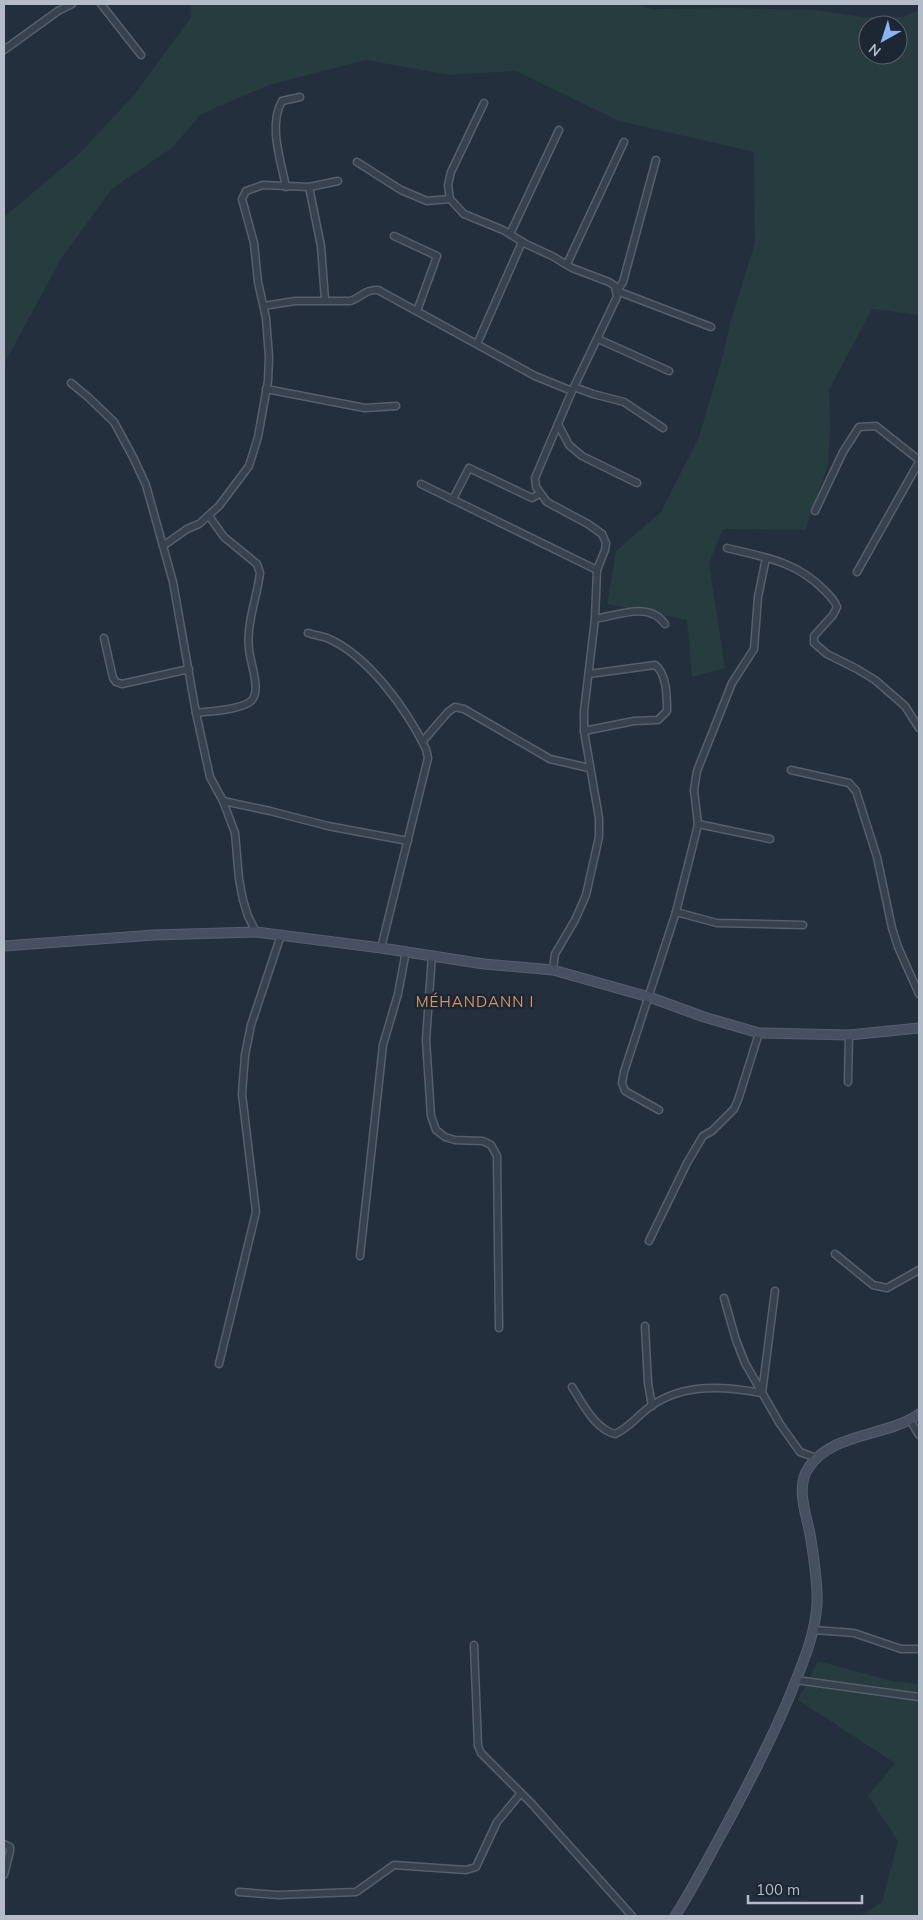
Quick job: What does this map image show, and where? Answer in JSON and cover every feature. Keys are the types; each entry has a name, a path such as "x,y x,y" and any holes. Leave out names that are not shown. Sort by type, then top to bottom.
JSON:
{"street":[{"path":"4,50 58,11 72,4"},
{"path":"101,4 141,55"},
{"path":"286,187 276,130 277,109 282,101 300,97"},
{"path":"484,103 451,172 448,185 450,199 464,214 510,234 567,264 609,282 615,286 618,297 573,389 535,478 539,494 547,502 588,524 602,534 606,543 597,570 595,619 584,731 599,818 599,837 586,895 575,920 555,954 553,970"},
{"path":"510,234 559,130"},
{"path":"567,264 624,142"},
{"path":"617,291 623,282 656,160"},
{"path":"357,162 401,190 427,201 450,199"},
{"path":"163,546 209,516 219,506 249,466 258,437 269,357 264,306 258,282 254,243 242,198 246,191 263,185 310,187 338,181"},
{"path":"310,187 321,246 324,300"},
{"path":"394,236 437,256 417,311"},
{"path":"477,344 522,242"},
{"path":"264,306 295,301 350,301 368,290 378,290 535,376 573,389 624,402 663,428"},
{"path":"617,291 711,327"},
{"path":"598,339 669,371"},
{"path":"71,383 114,422 146,485 173,582 196,713 210,777 223,801 235,833 238,879 248,916 256,932"},
{"path":"266,389 365,408 396,406"},
{"path":"558,424 569,444 582,456 637,483"},
{"path":"815,511 843,452 859,427 876,426 919,461 857,572"},
{"path":"453,499 469,468 532,498 539,494"},
{"path":"421,484 597,570"},
{"path":"196,713 243,706 255,696 256,687 248,648 260,573 257,564 224,537 209,516"},
{"path":"727,548 796,567 811,577 834,600 837,607 833,615 814,636 814,643 827,654 874,680 905,706 919,728"},
{"path":"659,1110 631,1096 625,1090 622,1083 676,912 698,824 694,790 697,770 732,683 754,649 758,597 766,558"},
{"path":"595,619 640,610 659,616 665,624"},
{"path":"308,633 327,638 364,662 382,680 426,749 428,758 382,948"},
{"path":"104,638 113,678 116,682 122,684 189,669"},
{"path":"584,731 634,720 658,720 667,711 667,698 662,675 659,668 655,665 589,674"},
{"path":"422,741 448,712 455,707 464,709 550,759 589,768"},
{"path":"791,770 849,783 856,791 876,857 892,928 898,947 919,994"},
{"path":"223,801 328,826 408,841"},
{"path":"698,824 770,839"},
{"path":"676,912 717,923 803,925"},
{"path":"4,946 154,935 256,932 406,951 484,964 553,970 649,997 704,1017 759,1033 849,1035 919,1028"},
{"path":"219,1364 256,1212 242,1094 245,1055 250,1025 281,935"},
{"path":"360,1256 383,1045 398,994 406,951"},
{"path":"432,955 426,1040 430,1116 436,1130 446,1138 483,1141 491,1146 497,1156 499,1328"},
{"path":"649,1241 687,1163 703,1136 712,1131 734,1109 759,1033"},
{"path":"848,1082 849,1035"},
{"path":"835,1254 873,1286 887,1288 919,1270"},
{"path":"762,1393 775,1291"},
{"path":"724,1298 739,1348 762,1393 794,1445 800,1452 816,1458"},
{"path":"645,1326 648,1383 652,1406"},
{"path":"572,1388 599,1426 607,1432 615,1434 622,1431 652,1406 674,1394 704,1388 732,1388 762,1393"},
{"path":"675,1916 740,1802 779,1722 814,1630 817,1604 815,1565 802,1500 802,1484 808,1468 816,1458 855,1436 893,1428 919,1414"},
{"path":"910,1420 919,1435"},
{"path":"814,1630 854,1632 900,1649 919,1650"},
{"path":"474,1645 478,1746 481,1753 521,1793 632,1916"},
{"path":"796,1680 919,1698"},
{"path":"239,1892 278,1895 356,1892 394,1865 466,1870 476,1867 497,1822 521,1793"},
{"path":"4,1844 10,1848 10,1851 4,1875"}],"green space":[{"path":"190,4 634,4 652,9 815,10 858,16 858,65 908,65 908,15 919,10 919,315 872,309 829,390 830,428 828,465 805,530 723,529 709,563 725,668 692,677 687,620 607,604 616,551 661,512 699,437 723,355 731,320 755,243 754,152 619,121 516,71 450,75 366,60 269,85 201,114 173,147 112,189 62,257 4,364 4,217 79,154 135,94 191,17"},
{"path":"818,1661 892,1681 919,1684 919,1721 917,1726 919,1729 919,1916 860,1916 882,1902 898,1841 868,1796 895,1763 798,1700"}],"district":[{"name":"MÉHANDANN I","path":"475,1002"}]}
